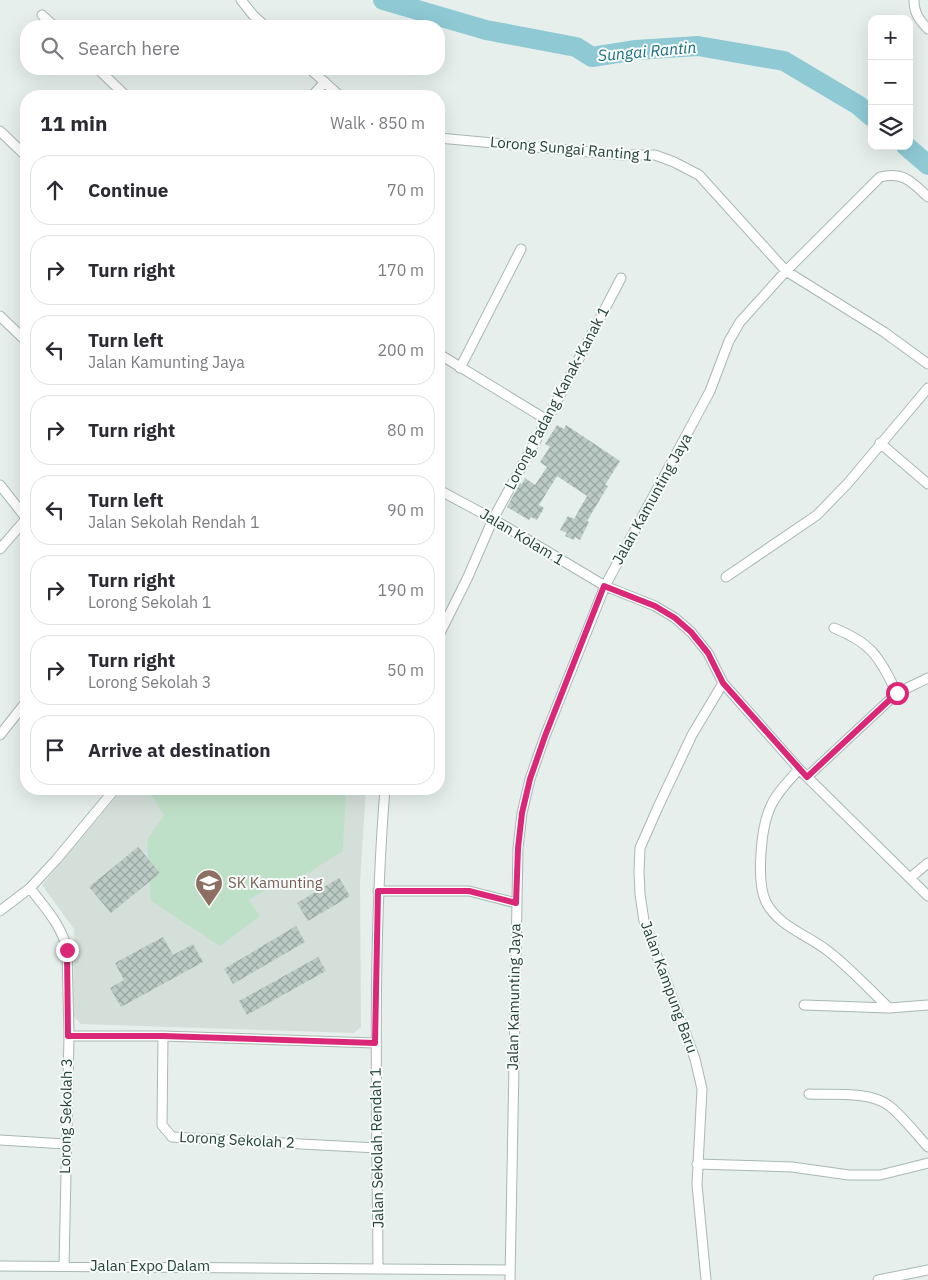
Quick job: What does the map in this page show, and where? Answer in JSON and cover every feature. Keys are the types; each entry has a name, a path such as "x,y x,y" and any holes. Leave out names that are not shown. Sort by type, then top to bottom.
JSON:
{"street":[{"path":"241,0 258,20"},
{"path":"914,0 914,10 921,23 928,29"},
{"path":"42,15 47,20"},
{"path":"104,75 120,90"},
{"path":"317,75 334,90"},
{"path":"318,90 325,82"},
{"path":"2,136 20,151"},
{"name":"Lorong Sungai Ranting 1","path":"445,139 622,155 655,155 674,162 699,175 786,271 884,332 928,364"},
{"name":"Jalan Kamunting Jaya","path":"510,1280 518,848 522,813 530,779 545,736 604,586 710,391 729,341 740,322 786,271 880,177 891,174 902,176 916,185 928,197"},
{"path":"460,368 521,249"},
{"name":"Lorong Padang Kanak-Kanak 1","path":"492,519 547,420 621,278"},
{"path":"0,316 20,335"},
{"path":"445,358 547,420"},
{"path":"726,577 817,515 848,483 928,388"},
{"path":"880,443 928,484"},
{"path":"0,485 20,511"},
{"name":"Jalan Kolam 1","path":"445,493 604,586 655,606 675,618 691,632 708,653 723,683 799,769 928,896"},
{"path":"445,623 467,579 492,519"},
{"path":"0,549 20,526"},
{"path":"834,628 854,636 866,644 882,663 897,693"},
{"path":"807,777 897,693 928,678"},
{"name":"Jalan Kampung Baru","path":"706,1280 697,1164 702,1089 695,1059 644,921 640,894 640,848 692,736 723,683"},
{"path":"0,735 20,710"},
{"path":"799,769 774,800 765,823 761,867 762,888 766,902 791,928 826,949 889,1008"},
{"path":"0,912 30,888 110,795"},
{"name":"Jalan Sekolah Rendah 1","path":"378,1268 375,1043 378,891 385,795"},
{"path":"910,878 928,863"},
{"name":"Lorong Sekolah 3","path":"30,888 59,927 67,950 68,1036 64,1266"},
{"path":"378,891 469,891 516,903"},
{"path":"804,1005 889,1008 928,1005"},
{"path":"68,1036 163,1036 375,1043"},
{"name":"Lorong Sekolah 2","path":"163,1036 162,1125 172,1137 377,1148"},
{"path":"809,1094 865,1096 882,1102 895,1111 928,1147"},
{"path":"0,1140 65,1144"},
{"path":"697,1164 792,1168 849,1175 880,1175 928,1163"},
{"name":"Jalan Expo Dalam","path":"0,1266 510,1270"},
{"path":"878,1280 924,1274"}],"shaded area":[{"name":"SK Kamunting","path":"118,795 366,795 360,881 361,1027 354,1033 81,1024 73,1016 74,929 42,885"}],"green space":[{"path":"151,795 346,795 343,851 286,887 281,881 249,900 260,916 220,946 151,901 147,840 164,815"}],"building":[{"path":"557,425 564,429 566,425 620,461 605,485 608,486 587,521 589,522 580,540 575,537 574,540 565,536 567,533 560,530 568,516 574,519 587,496 557,476 539,505 544,508 537,520 531,517 529,520 507,507 520,483 522,484 525,478 535,485 547,467 540,462 550,447 545,444"},
{"path":"138,847 160,873 111,913 89,887"},
{"path":"339,878 350,896 308,921 297,903"},
{"path":"296,926 305,942 233,984 224,969"},
{"path":"163,937 173,955 193,944 203,962 121,1007 110,988 124,980 115,963"},
{"path":"318,957 326,971 247,1015 239,1001"}],"waterway":[{"name":"Sungai Rantin","path":"383,0 486,30 576,47 592,57 636,50 698,46 784,61 858,105 868,114"},
{"name":"Sungai Rantin","path":"911,150 928,165"}],"place":[{"name":"SK Kamunting","path":"209,907"}],"route":[{"path":"67,950 68,1036 163,1036 375,1043 378,891 469,891 516,903 518,848 522,813 530,779 604,586 655,606 675,618 691,632 708,653 723,683 807,777 897,693"}]}
